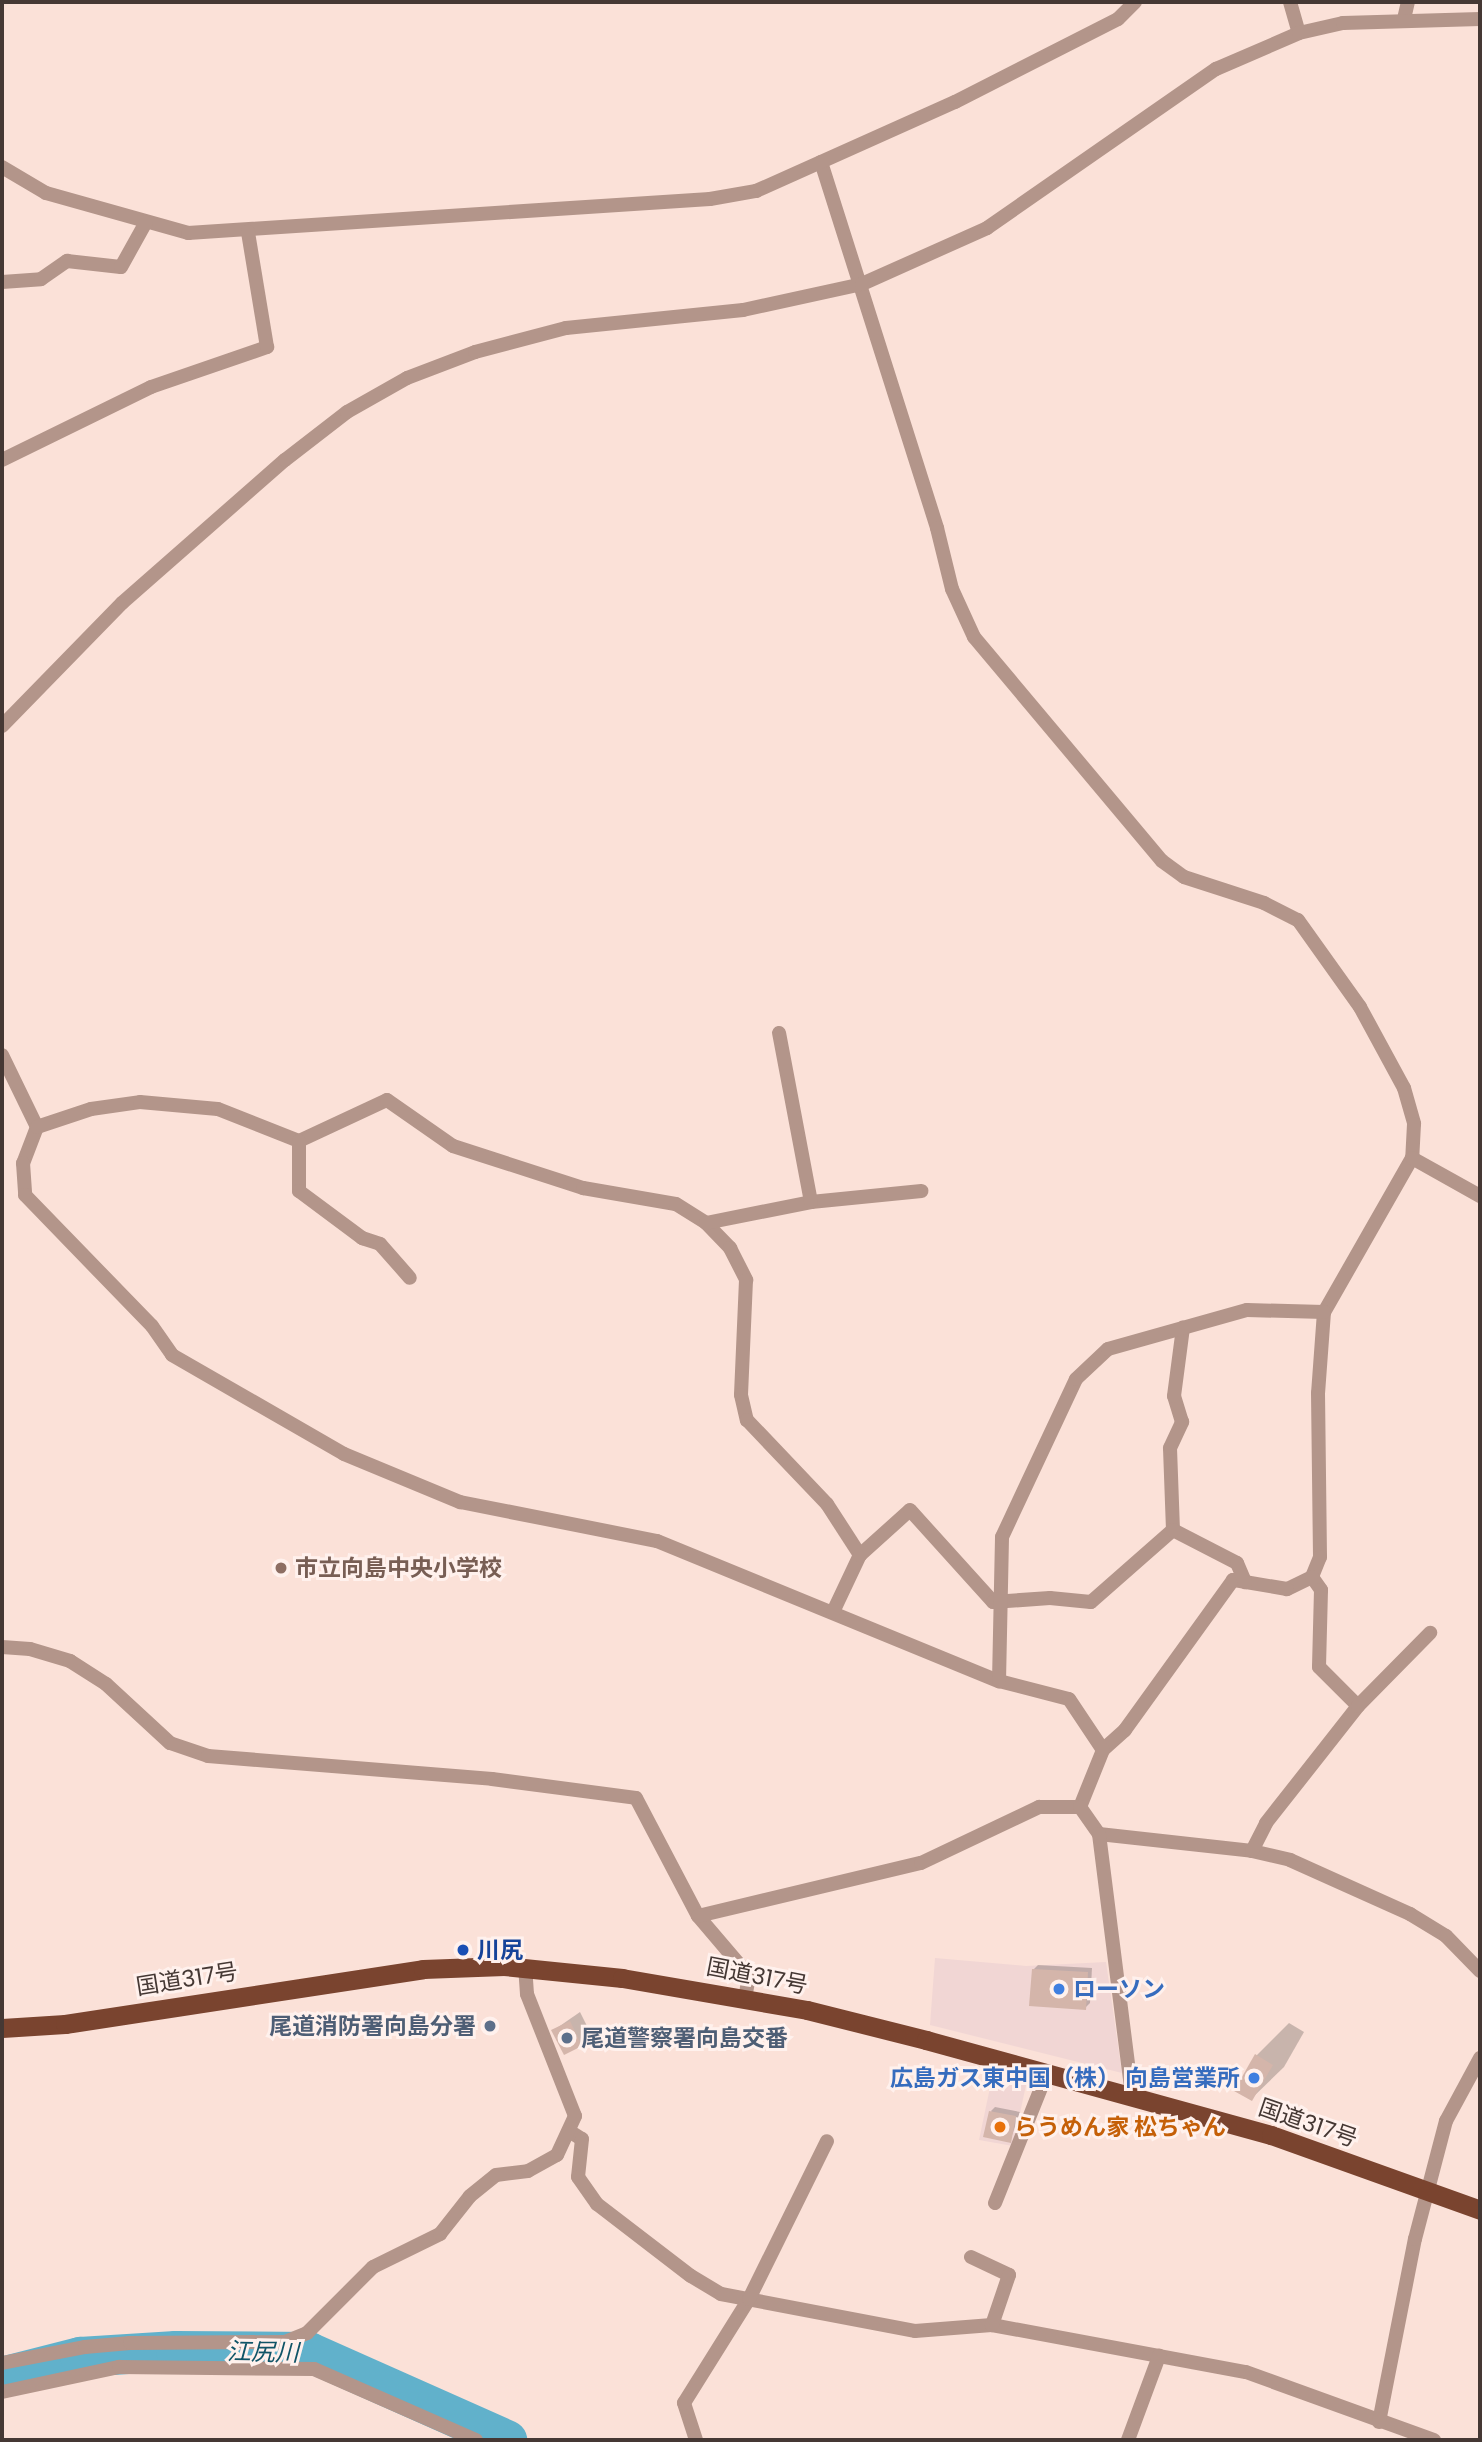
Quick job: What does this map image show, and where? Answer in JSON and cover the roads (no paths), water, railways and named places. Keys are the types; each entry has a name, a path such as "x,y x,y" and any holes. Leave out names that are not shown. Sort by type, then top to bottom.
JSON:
{"highway":[{"name":"国道317号","path":"2,2028 65,2024 355,1977 424,1969 526,1967 746,1999 1047,2073 1271,2135 1480,2210"}],"street":[{"path":"2,167 46,193 188,233 248,232 710,199 756,191 956,103 1118,19 1135,2"},
{"path":"1290,2 1299,33"},
{"path":"1404,19 1408,2"},
{"path":"2,726 122,603 285,460 347,412 408,378 475,352 566,328 743,310 810,299 862,284 987,228 1216,69 1299,33 1343,23 1404,19 1480,19"},
{"path":"821,162 862,284 952,589 974,637 1162,861 1184,877 1264,903 1298,920 1360,1007 1404,1088 1415,1124 1412,1158 1324,1312 1318,1393 1320,1557 1312,1577 1287,1589 1233,1580 1125,1730 1104,1750 1080,1807"},
{"path":"2,282 41,279 67,261 121,267 146,222"},
{"path":"2,460 151,387 267,347 248,232"},
{"path":"779,1033 811,1202"},
{"path":"2,1055 37,1128 23,1163 25,1195 152,1326 172,1355 344,1454 460,1502 657,1541 999,1681 1069,1699 1104,1750"},
{"path":"37,1128 91,1109 140,1101 218,1109 299,1141 387,1100 453,1146 583,1188 676,1204 706,1223 730,1248 746,1279 741,1395 747,1420 827,1504 860,1555"},
{"path":"299,1141 299,1191 362,1238 380,1244 410,1278"},
{"path":"1412,1158 1480,1196"},
{"path":"706,1223 811,1202 920,1191"},
{"path":"999,1681 1002,1537 1076,1378 1108,1349 1247,1310 1324,1312"},
{"path":"1174,1530 1170,1448 1182,1422 1174,1396 1183,1328"},
{"path":"833,1612 860,1555 910,1510 993,1602 1001,1603 1050,1598 1091,1602 1174,1530"},
{"path":"1174,1530 1237,1563 1245,1581"},
{"path":"1312,1577 1321,1590 1319,1667 1358,1706"},
{"path":"1252,1850 1266,1823 1358,1706 1430,1633"},
{"path":"2,1647 30,1649 70,1661 106,1684 170,1743 208,1756 492,1779 636,1798 698,1916 749,1976 746,1999"},
{"path":"698,1916 921,1863 1039,1807 1080,1807"},
{"path":"1080,1807 1099,1834 1132,2096"},
{"path":"1099,1834 1252,1850 1290,1860 1410,1914 1446,1936 1480,1971"},
{"path":"2,2363 85,2347 285,2342 307,2333 373,2267 440,2234 470,2196 496,2175 528,2171 558,2155 575,2116 527,1994 526,1967"},
{"path":"1379,2422 1446,2121 1480,2058"},
{"path":"995,2203 1047,2073"},
{"path":"569,2131 582,2139 578,2177 597,2204 691,2276 721,2294 915,2331 992,2325 1246,2372 1434,2440"},
{"path":"696,2440 684,2403 749,2299 827,2141"},
{"path":"971,2257 1009,2275 992,2325"},
{"path":"1128,2440 1159,2356"},
{"path":"2,2392 119,2367 314,2369 476,2440"}],"waterway":[{"name":"江尻川","path":"2,2377 80,2357 176,2351 309,2352 507,2440"}],"place":[{"name":"市立向島中央小学校","path":"281,1568"},
{"name":"川尻","path":"463,1950"},
{"name":"ローソン","path":"1059,1989"},
{"name":"尾道消防署向島分署","path":"490,2026"},
{"name":"尾道警察署向島交番","path":"567,2038"},
{"name":"広島ガス東中国（株） 向島営業所","path":"1254,2078"},
{"name":"らうめん家 松ちゃん","path":"1000,2127"}]}
